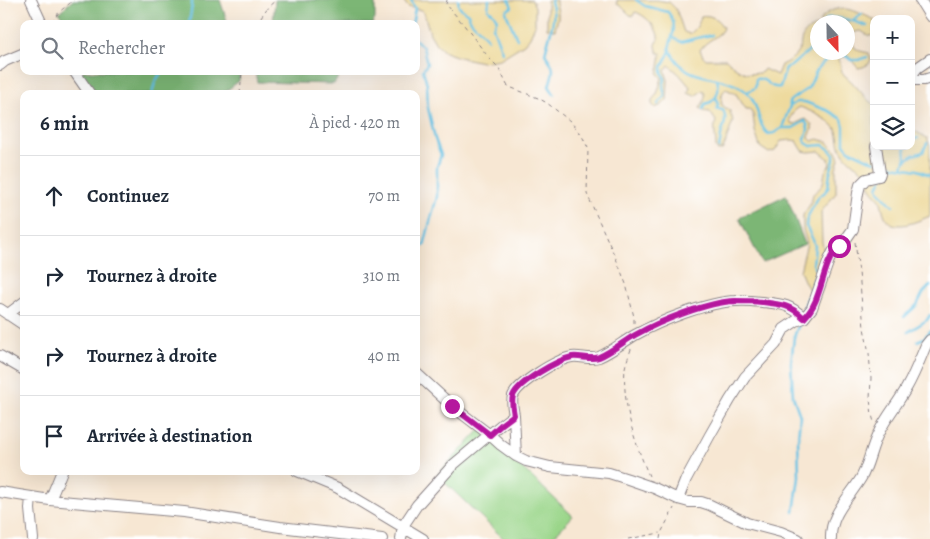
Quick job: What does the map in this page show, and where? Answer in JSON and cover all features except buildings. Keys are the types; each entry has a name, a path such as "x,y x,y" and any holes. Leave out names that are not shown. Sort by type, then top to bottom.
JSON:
{"street":[{"path":"31,0 40,20"},
{"path":"920,0 930,16"},
{"path":"0,65 20,55"},
{"path":"915,71 930,59"},
{"path":"77,75 87,90"},
{"path":"915,80 930,78"},
{"path":"678,499 686,479 710,435 745,377 776,344 784,329 804,318 812,308 833,252 853,229 860,185 864,180 879,176 877,150"},
{"path":"516,456 512,401 514,394 540,372 566,358 575,356 597,358 635,335 669,319 721,303 748,301 785,306 795,310 804,318"},
{"path":"4,312 12,311 20,305"},
{"path":"4,312 20,322"},
{"path":"831,539 835,518 842,504 861,478 878,432 907,387 930,340"},
{"path":"0,356 20,368"},
{"path":"420,377 452,406 516,456 538,465 609,473 654,488 678,499 710,505 776,535 798,539"},
{"path":"401,539 403,526 417,505 453,466 514,415"},
{"path":"50,500 60,475"},
{"path":"307,475 338,488 423,539"},
{"path":"0,492 50,500 184,512 280,527 382,539"},
{"path":"31,497 30,509 33,539"}],"path":[{"path":"54,20 59,12 74,0"},
{"path":"259,20 268,7 276,0"},
{"path":"447,0 446,4 499,68 507,85 547,103 570,121 581,134 588,148 587,194 626,284 634,317 635,335 625,366 625,386 637,449 654,488"},
{"path":"240,90 242,75"},
{"path":"853,229 864,328 869,352 870,399 872,415 878,432"},
{"path":"660,539 661,533 678,499"},
{"path":"628,539 661,533"}],"green space":[{"path":"73,0 220,0 227,20 64,20 59,12"},
{"path":"275,0 375,0 374,20 273,20"},
{"path":"75,75 240,75 239,81 227,90 84,90"},
{"path":"256,75 340,75 334,84 257,82"},
{"path":"786,195 805,244 762,263 739,218"},
{"path":"481,429 573,516 551,539 504,539 437,475"}],"sand":[{"path":"403,0 532,0 535,7 535,25 530,37 524,44 500,59 482,62 445,52 436,44 430,34 424,13 421,10 408,7"},
{"path":"547,0 556,0 558,19 555,30 547,28"},
{"path":"617,0 657,0 669,2 676,9 684,32 690,34 697,26 701,16 714,18 723,28 719,34 700,50 703,56 706,59 726,59 742,72 751,74 762,72 764,69 777,75 781,65 797,53 801,47 802,39 810,29 810,60 839,60 842,73 870,102 870,150 915,150 915,131 927,138 930,145 930,216 907,224 897,225 889,222 879,198 871,188 865,172 850,161 842,151 834,126 814,113 800,107 798,108 790,120 791,123 795,124 805,119 808,121 812,127 810,139 812,141 818,139 828,142 837,153 839,159 836,168 836,193 821,212 822,242 824,252 828,258 818,288 810,291 800,271 807,243 803,230 803,215 811,203 813,194 822,185 825,172 830,165 829,159 819,151 803,151 797,141 792,140 781,141 775,151 769,153 760,147 750,109 746,109 736,94 726,89 722,96 722,105 730,111 733,121 724,147 718,151 715,134 716,121 710,112 703,111 700,108 705,95 703,90 695,96 688,93 690,87 669,65 665,71 668,80 667,100 655,108 652,100 657,94 662,78 658,74 661,53 658,53 656,48 657,32 653,25 639,13 635,12 633,16 630,15 617,4"},
{"path":"837,9 844,9 870,18 870,36 861,31 855,32 855,15 825,15"},
{"path":"855,48 869,53 870,56 869,64 858,68 851,60 855,60"}],"waterway":[{"path":"190,20 192,0"},
{"path":"411,0 415,9 413,20"},
{"path":"458,0 459,7 468,14 471,21 488,39"},
{"path":"489,0 488,9 497,20 493,27 502,52"},
{"path":"509,0 512,7 506,11 517,39"},
{"path":"552,0 553,21 545,54 553,69 549,86 554,94"},
{"path":"636,0 645,6 668,12 674,26 669,48 676,60 692,72 741,88 752,98 761,124 768,134 782,128 790,106 797,102 805,102 829,111 842,119 844,144 849,150 875,162"},
{"path":"855,19 862,14"},
{"path":"855,22 867,26"},
{"path":"672,37 681,42 712,35"},
{"path":"420,44 423,47 427,64 423,70 427,84 428,108 435,139 441,155 437,167 437,197 424,246"},
{"path":"747,92 755,88 756,79 780,87 786,68 810,50"},
{"path":"658,104 665,96 663,87 665,79 662,67 670,51"},
{"path":"790,105 789,102 791,100 808,88 817,70 828,58 837,54 846,56 851,60 867,57"},
{"path":"153,90 159,75"},
{"path":"717,80 717,109 723,110 725,117 719,148"},
{"path":"703,109 705,104 711,102 716,97"},
{"path":"782,128 793,128 805,121 808,128 804,138 806,143 811,146 823,145 834,154 828,188 819,196 807,218 806,226 815,246 813,264 817,271 803,311"},
{"path":"905,161 913,155 923,152 927,143"},
{"path":"903,167 906,157 905,150"},
{"path":"881,164 918,170 930,175"},
{"path":"883,177 878,187 879,191 893,206"},
{"path":"904,317 917,305 923,293 930,286"},
{"path":"908,332 927,320 930,315"},
{"path":"794,512 799,477 798,439 800,416 793,396 791,363 794,337 799,324"},
{"path":"917,341 924,338 930,331"}],"route":[{"path":"452,406 490,435 514,415 512,401 514,394 540,372 566,358 581,356 597,358 635,335 669,319 721,303 734,301 790,307 804,318 816,300 829,260 839,246"}]}
